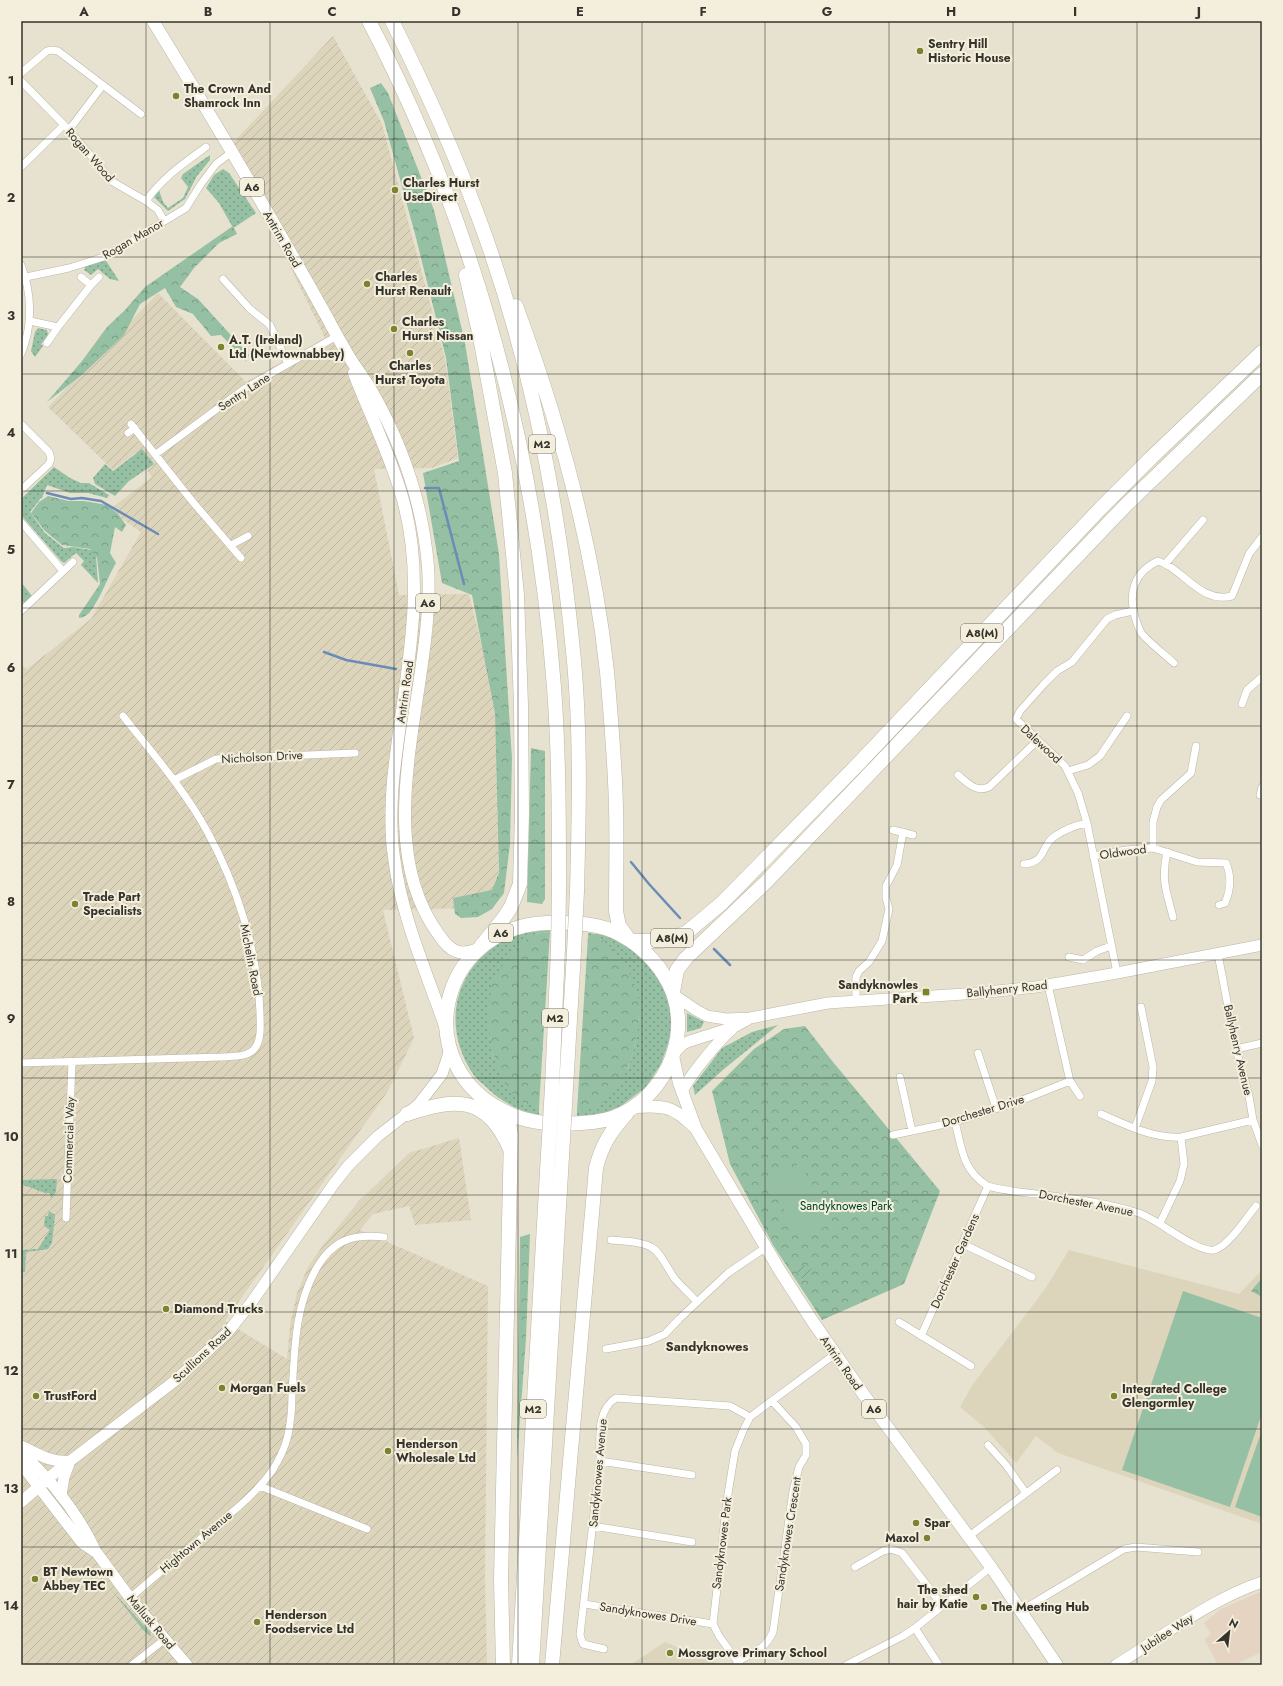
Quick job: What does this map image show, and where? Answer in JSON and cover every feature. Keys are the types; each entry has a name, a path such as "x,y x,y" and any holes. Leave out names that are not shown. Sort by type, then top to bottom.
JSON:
{"highway":[{"name":"M2","path":"368,21 411,108 441,180 462,237 487,315 507,388 526,473 539,549 554,689 558,781 559,890 552,1087 555,1155 532,1665"},
{"name":"M2","path":"392,21 420,77 450,144 476,210 499,278 533,402 554,505 564,569 574,662 578,746 579,817 574,951 566,1088 555,1155 519,1665"},
{"path":"420,77 473,191 520,316 541,377 575,496 588,556 606,671 616,808 616,911 619,926 630,940"},
{"path":"411,108 442,193 462,258 480,337 505,473 517,595 522,705 520,884 511,907 480,947"},
{"name":"A8(M)","path":"630,940 662,941 686,933 722,903 862,760 1100,509 1162,447 1262,352"},
{"name":"A8(M)","path":"673,993 678,970 686,958 767,881 1126,504 1262,374"},
{"name":"A6","path":"536,923 587,924 607,929 630,940 656,963 673,993 678,1031 673,1055 660,1081 652,1091 632,1109 607,1120 594,1122 571,1123 532,1121 508,1114 494,1106 478,1093 460,1073 453,1061 447,1032 447,1011 451,990 462,969 480,947 505,931 526,924 536,923"},
{"path":"412,1109 445,1103 467,1104 477,1108 496,1124 511,1152"},
{"path":"494,1106 509,1122 511,1130 501,1572 503,1665"},
{"path":"552,1665 596,1168 600,1153 609,1134 632,1109"}],"main road":[{"name":"Antrim Road","path":"153,21 232,152 348,355 371,389 399,447 416,496 426,545 428,576 427,628 409,760 405,801 405,842 420,902 436,932 446,944 456,952 465,953 480,947"},
{"name":"Antrim Road","path":"348,355 396,477 403,500 411,539 414,577 413,626 391,801 392,845 403,902 447,1032"},
{"name":"Ballyhenry Road","path":"673,993 696,1010 708,1016 726,1019 750,1018 828,1003 979,993 1048,985 1262,945"},
{"name":"Ballyhenry Road","path":"673,1055 683,1044 697,1038 734,1027 750,1018"},
{"path":"682,1092 696,1070 724,1036 734,1027"},
{"name":"Scullions Road","path":"21,1502 70,1461 176,1380 227,1333 251,1303 333,1185 348,1166 378,1136 412,1109 442,1074 448,1056 449,1047"},
{"name":"Antrim Road","path":"673,1055 678,1083 696,1128 765,1248 835,1354 1022,1610 1057,1665"},
{"name":"Scullions Road","path":"412,1109 440,1099 465,1099 494,1106"},
{"name":"Antrim Road","path":"632,1109 653,1106 668,1108 676,1111 696,1128"},
{"path":"21,1446 50,1460 62,1462 70,1461 64,1477 61,1496"},
{"path":"21,1452 61,1496 90,1537 97,1553"},
{"name":"Mallusk Road","path":"21,1464 38,1488 82,1543 97,1553 130,1598 187,1665"},
{"name":"Jubilee Way","path":"1116,1665 1216,1602 1238,1591 1262,1582"}],"street":[{"path":"21,73 47,51 58,51 141,114"},
{"name":"Rogan Wood","path":"21,81 67,127 113,182 146,201 158,210 164,221"},
{"path":"21,168 67,127 103,85"},
{"path":"146,201 154,189 168,176 206,147"},
{"name":"Rogan Manor","path":"26,277 70,268 107,256 186,208 216,164 232,152"},
{"path":"21,265 26,277 30,302 30,321 21,354"},
{"path":"81,277 91,285"},
{"name":"Rogan Manor","path":"47,343 91,285 99,277"},
{"path":"224,279 250,309 270,325 288,364"},
{"path":"30,321 58,328"},
{"name":"Sentry Lane","path":"156,454 244,389 337,336"},
{"path":"21,424 49,452 51,459 49,464 21,490"},
{"path":"128,433 133,426 192,501 241,558"},
{"path":"1166,563 1203,520"},
{"path":"22,527 63,571"},
{"path":"231,546 248,536"},
{"path":"1174,664 1141,633 1133,611 1132,590 1136,580 1144,570 1158,561 1166,563 1184,579 1212,596 1232,596 1249,554 1262,537"},
{"path":"21,611 73,562"},
{"name":"Dalewood","path":"1117,973 1087,823 1078,793 1065,766 1016,719 1020,711 1057,671 1072,662 1107,619 1115,615 1133,611"},
{"path":"1242,704 1247,690 1262,676"},
{"name":"Michelin Road","path":"21,1064 247,1055 254,1048 260,1035 257,979 246,928 232,884 207,831 174,780 123,716"},
{"path":"1068,771 1088,765 1100,756 1127,716"},
{"path":"958,775 976,788 982,790 989,787 1038,740"},
{"name":"Oldwood","path":"1153,848 1153,822 1157,807 1161,800 1191,773 1196,746"},
{"name":"Nicholson Drive","path":"174,780 216,759 310,754 355,754"},
{"path":"1260,796 1262,787"},
{"path":"1024,864 1033,864 1039,859 1054,836 1087,823"},
{"path":"893,830 913,835"},
{"path":"856,1000 856,977 859,971 869,962 882,942 889,909 886,898 886,886 897,865 903,832"},
{"name":"Oldwood","path":"1093,856 1126,850 1153,848 1197,862 1226,863 1230,874 1230,892 1225,902 1219,905"},
{"path":"1167,852 1163,869 1164,883 1173,917"},
{"path":"1070,957 1083,960 1097,951 1111,946"},
{"name":"Ballyhenry Avenue","path":"1218,954 1236,1049 1249,1096 1253,1120 1262,1145"},
{"path":"1048,985 1070,1080 1080,1096"},
{"path":"1135,1128 1152,1081 1153,1067 1141,1007"},
{"path":"1236,1049 1262,1043"},
{"path":"978,1054 996,1108"},
{"name":"Commercial Way","path":"66,1218 72,1062"},
{"path":"900,1077 912,1131"},
{"name":"Dorchester Drive","path":"894,1135 955,1122 1017,1102 1070,1080"},
{"path":"1101,1114 1135,1128 1170,1137 1181,1137 1253,1120"},
{"name":"Dorchester Avenue","path":"955,1122 967,1166 974,1176 988,1186 1068,1198 1140,1214 1160,1223 1195,1245 1208,1251 1216,1250 1227,1242 1256,1206"},
{"path":"1160,1223 1180,1181 1184,1164 1181,1137"},
{"name":"Dorchester Gardens","path":"921,1336 988,1186"},
{"name":"Hightown Avenue","path":"130,1598 227,1517 260,1486 278,1460 288,1434 298,1320 304,1295 310,1280 329,1251 341,1241 359,1236 384,1237"},
{"path":"611,1240 636,1243 651,1247 659,1254 662,1261 675,1278 697,1302"},
{"path":"962,1244 1032,1277"},
{"path":"606,1349 648,1341 665,1334 728,1273 765,1248"},
{"path":"899,1322 971,1366"},
{"path":"750,1417 835,1354"},
{"name":"Sandyknowes Avenue","path":"604,1648 584,1644 580,1635 600,1461 602,1414 608,1403 616,1398 730,1406 750,1417"},
{"name":"Sandyknowes Crescent","path":"738,1663 759,1650 769,1641 773,1632 793,1491 799,1466 806,1454 806,1444 796,1427 772,1401"},
{"name":"Sandyknowes Park","path":"713,1624 727,1500 735,1451 750,1417"},
{"path":"988,1445 1006,1465 1026,1493"},
{"path":"600,1461 692,1475"},
{"path":"968,1537 1057,1470"},
{"path":"260,1486 367,1528"},
{"path":"593,1526 692,1542"},
{"path":"1022,1610 1124,1549 1136,1547 1198,1552"},
{"path":"855,1568 883,1551 891,1549 902,1553 942,1605"},
{"path":"846,1665 915,1628 990,1567"},
{"name":"Sandyknowes Drive","path":"584,1604 713,1624"},
{"path":"713,1624 719,1636 738,1663"},
{"path":"915,1628 939,1665"},
{"path":"132,1665 165,1639"}],"shaded area":[{"path":"333,36 382,124 445,359 458,458 432,468 374,469 399,595 469,594 495,699 499,891 471,908 383,910 414,1038 388,1091 225,1321 287,1359 290,1325 297,1293 308,1267 324,1244 359,1201 409,1153 459,1138 471,1220 415,1225 409,1206 373,1214 360,1230 488,1286 485,1577 487,1665 21,1665 21,665 27,669 91,619 141,532 109,510 152,477 135,453 113,470 48,407 158,293 246,382 325,338 231,145"},
{"name":"Integrated College Glengormley","path":"1069,1250 1239,1294 1262,1270 1262,1524 1058,1453 1036,1436 1016,1463 985,1428 960,1407 973,1384 1045,1289"},
{"path":"1262,1591 1262,1652 1234,1665 1218,1665 1204,1639 1211,1634 1204,1623 1221,1609"},
{"name":"Mossgrove Primary School","path":"665,1642 721,1665 630,1665"}],"green space":[{"path":"381,83 388,93 434,210 465,343 499,554 512,759 510,844 504,893 492,909 478,917 461,918 455,914 453,898 492,890 499,873 495,713 472,595 442,583 423,473 459,461 446,358 415,234 384,121 370,88"},
{"path":"210,155 210,160 197,176 185,199 168,211 154,197 159,190 163,202 168,208 183,198 188,187 181,178 183,174"},
{"path":"223,169 229,173 256,213 235,227 232,226 219,203 206,188 214,175"},
{"path":"233,226 237,234 219,243 194,268 180,287 198,299 249,355 246,361 221,335 211,336 193,314 176,307 165,288 140,304 124,335 83,374 47,402 82,361 107,327 125,310 145,287"},
{"path":"105,259 119,281 110,279 98,269 91,275 84,270 84,266"},
{"path":"38,328 47,330 48,335 41,344 43,346 35,357 31,351 35,332"},
{"path":"142,449 154,464 129,481 115,496 95,484 93,478 105,464 113,471"},
{"path":"54,467 70,478 81,483 89,483 109,495 107,498 88,493 70,493 47,485 42,498 30,512 45,533 64,548 73,547 97,551 98,583 81,565 84,561 76,553 64,563 61,561 21,515 21,499"},
{"path":"48,496 69,501 84,501 107,505 118,514 126,525 122,532 115,527 110,553 116,563 96,604 88,614 81,618 79,618 79,615 100,584 97,558 90,549 62,545 45,531 31,513 39,502"},
{"path":"21,582 32,596 24,603 21,599"},
{"path":"531,748 545,751 545,899 542,904 527,902"},
{"path":"550,930 550,932 535,934 489,1007 490,1035 494,1058 525,1103 539,1107 539,1115 516,1108 502,1100 490,1091 473,1074 463,1054 457,1035 456,1015 459,996 466,978 477,962 492,948 515,935"},
{"path":"550,932 539,1107 525,1103 513,1094 497,1067 492,1050 490,1033 490,999 494,979 509,956 535,934"},
{"path":"588,933 604,935 624,944 644,959 660,979 671,1009 671,1035 661,1064 646,1087 621,1106 603,1114 577,1118 577,1111 592,1108 628,1068 635,1045 639,1017 602,940 588,936"},
{"path":"588,936 600,939 607,944 619,957 634,981 638,996 638,1026 631,1060 616,1089 605,1101 587,1110 577,1111"},
{"path":"687,1013 704,1022 701,1028 687,1032"},
{"path":"778,1025 695,1095 693,1086 722,1048 752,1032"},
{"name":"Sandyknowes Park","path":"805,1026 940,1191 904,1284 822,1320 773,1245 730,1164 712,1091 754,1049 784,1029"},
{"path":"800,1163 833,1222 801,1240 768,1181"},
{"path":"57,1179 56,1192 51,1198 50,1193 45,1193 21,1184 21,1180"},
{"path":"840,1183 859,1195 852,1207 833,1195"},
{"path":"49,1211 55,1215 52,1243 48,1249 26,1252 25,1272 21,1272 21,1268 23,1268 22,1250 38,1249 50,1230 44,1226 45,1216 48,1216"},
{"path":"530,1234 526,1339 517,1459 520,1237"},
{"path":"802,1265 808,1265 812,1269 812,1275 808,1279 802,1279 798,1275 798,1269"},
{"path":"1262,1278 1262,1297 1251,1291"},
{"path":"1183,1291 1262,1318 1262,1413 1230,1507 1122,1470"},
{"path":"1262,1430 1262,1517 1235,1507"},
{"path":"99,1574 150,1632 151,1637 143,1630"}],"waterway":[{"path":"425,488 439,488 464,584"},
{"path":"47,493 71,499 82,498 101,501 158,534"},
{"path":"324,652 346,660 396,669"},
{"path":"631,862 680,918"},
{"path":"714,949 730,965"}],"place":[{"name":"Sentry Hill Historic House","path":"920,51"},
{"name":"The Crown And Shamrock Inn","path":"176,96"},
{"name":"Charles Hurst UseDirect","path":"395,190"},
{"name":"Charles Hurst Renault","path":"367,284"},
{"name":"Charles Hurst Nissan","path":"394,329"},
{"name":"A.T. (Ireland) Ltd (Newtownabbey)","path":"221,347"},
{"name":"Charles Hurst Toyota","path":"410,353"},
{"name":"Trade Part Specialists","path":"75,904"},
{"name":"Sandyknowles Park","path":"926,992"},
{"name":"Diamond Trucks","path":"166,1309"},
{"name":"Morgan Fuels","path":"222,1388"},
{"name":"TrustFord","path":"36,1396"},
{"name":"Integrated College Glengormley","path":"1114,1396"},
{"name":"Henderson Wholesale Ltd","path":"388,1451"},
{"name":"Spar","path":"916,1523"},
{"name":"Maxol","path":"927,1538"},
{"name":"BT Newtown Abbey TEC","path":"35,1579"},
{"name":"The shed hair by Katie","path":"976,1597"},
{"name":"The Meeting Hub","path":"984,1607"},
{"name":"Henderson Foodservice Ltd","path":"257,1622"},
{"name":"Mossgrove Primary School","path":"670,1653"}],"district":[{"name":"Sandyknowes","path":"707,1346"}]}
